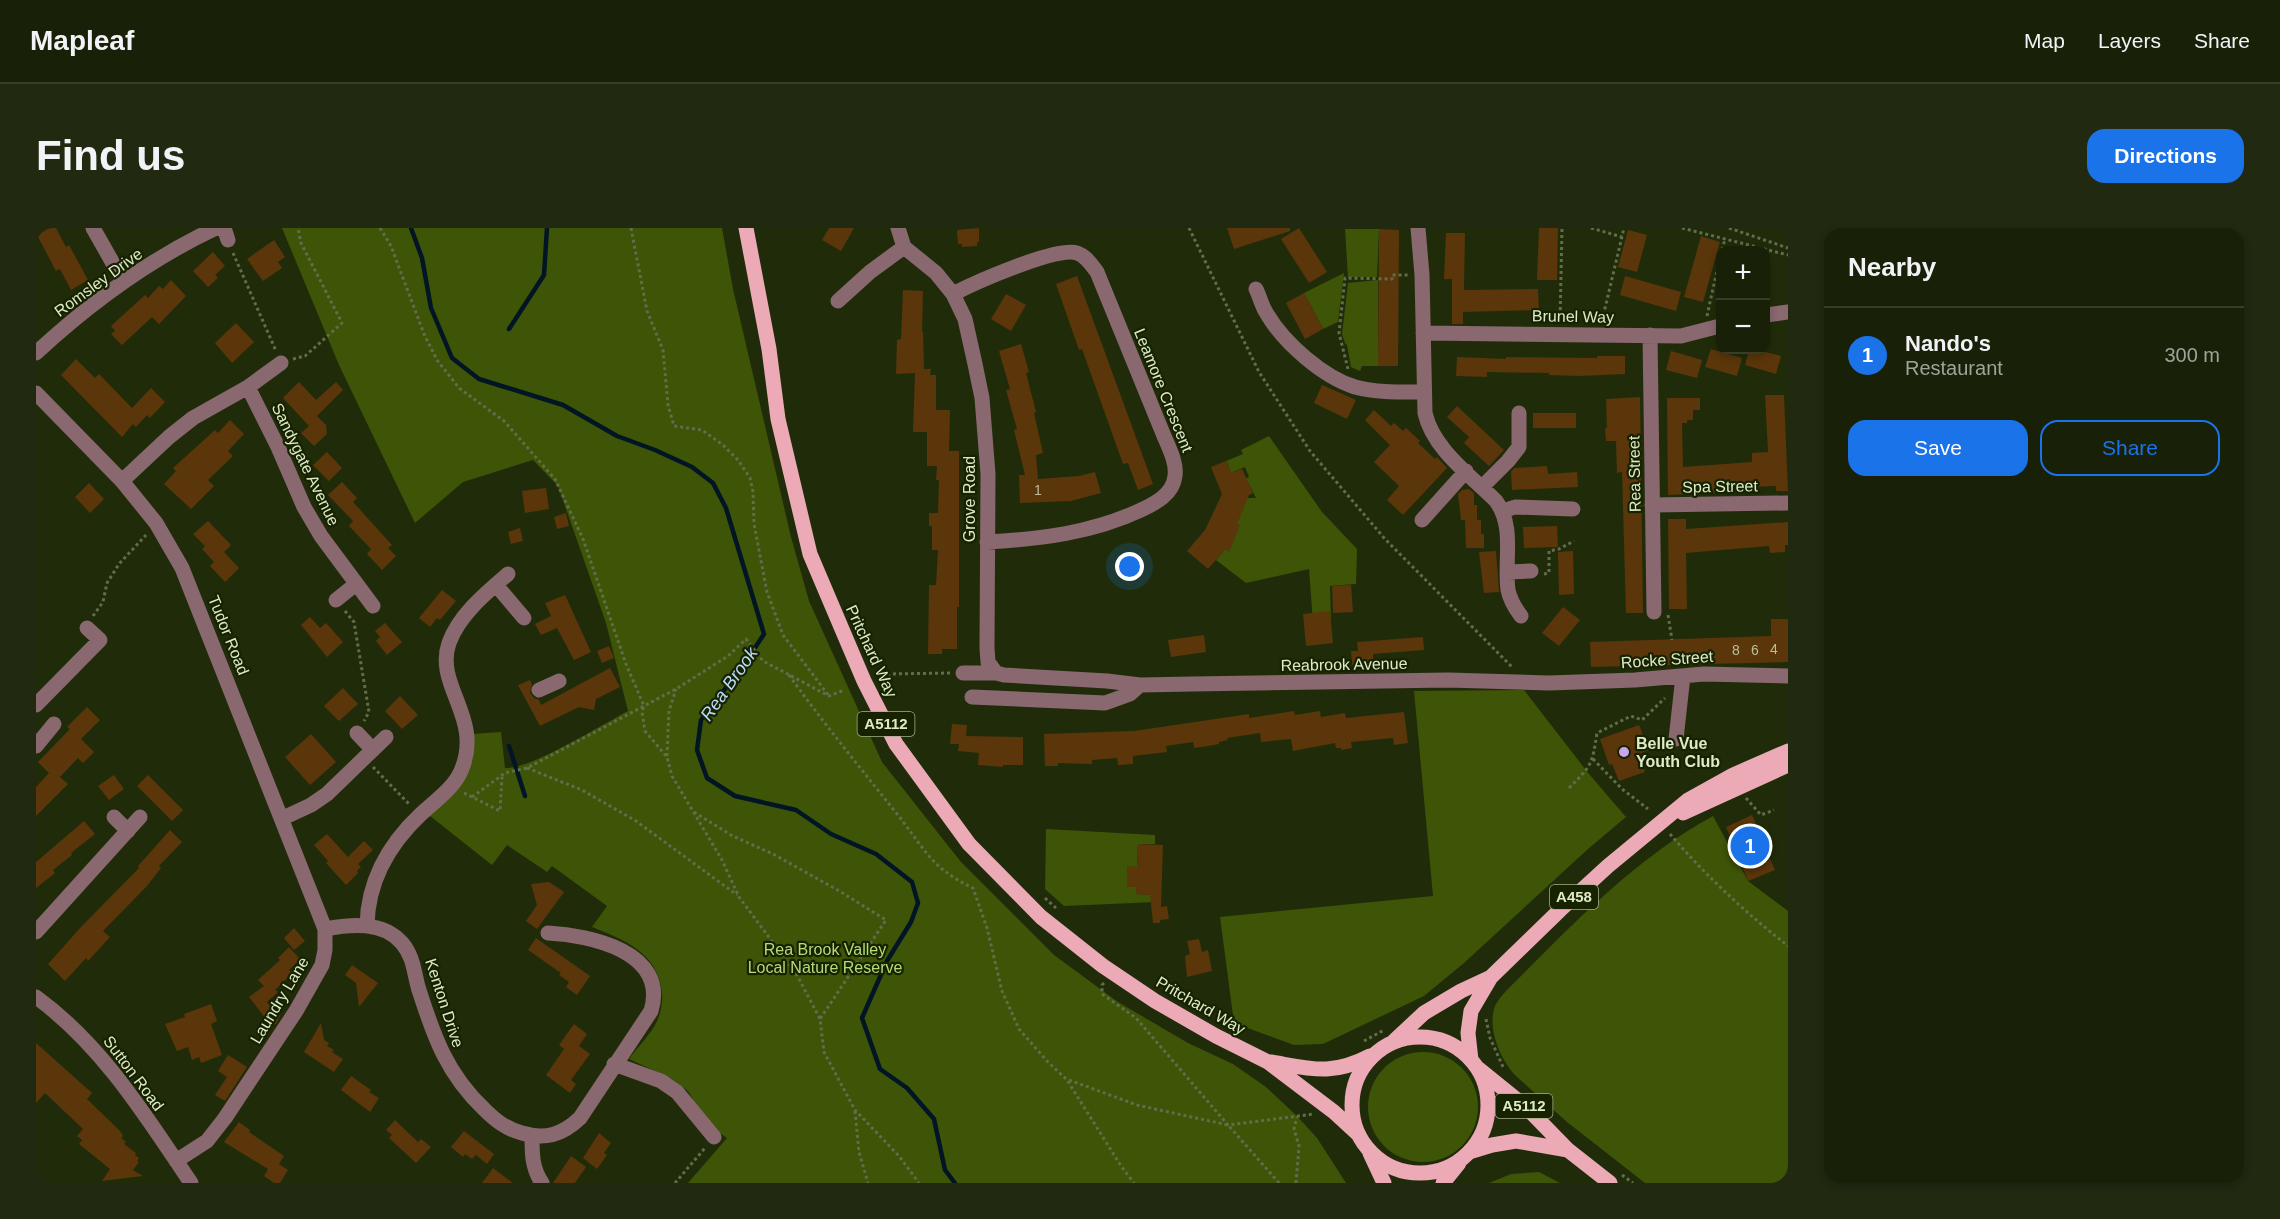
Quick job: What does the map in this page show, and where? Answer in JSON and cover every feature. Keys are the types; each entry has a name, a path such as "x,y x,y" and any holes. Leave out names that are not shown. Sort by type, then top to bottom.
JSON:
{"main road":[{"name":"Pritchard Way","path":"746,228 769,349 778,419 810,554 864,681 896,744 969,844 1041,917 1155,1001 1216,1036 1269,1062 1342,1119 1363,1141"},
{"name":"A458","path":"1665,828 1688,800 1733,775 1788,751"},
{"name":"A458","path":"1443,1183 1484,1128 1488,1111 1487,1092 1473,1063 1468,1033 1471,1011 1491,977 1560,910 1665,828 1788,765"},
{"name":"A458","path":"1384,1183 1354,1120 1353,1094 1360,1074 1375,1054 1389,1045 1424,1013 1461,991 1491,977"},
{"name":"A458","path":"1389,1045 1410,1038 1436,1039 1454,1046 1473,1063"},
{"name":"Pritchard Way","path":"1269,1062 1320,1071 1350,1066 1375,1054"},
{"name":"A5112","path":"1473,1063 1527,1108 1568,1150 1610,1183"},
{"path":"1363,1141 1376,1157 1392,1167 1414,1172 1444,1168 1466,1154"},
{"name":"A5112","path":"1466,1154 1492,1145 1516,1141 1568,1150"}],"street":[{"path":"93,228 123,281"},
{"name":"Romsley Drive","path":"36,353 123,281 216,228"},
{"path":"838,301 904,247 898,228"},
{"path":"1418,228 1422,275 1425,413 1428,427 1437,442 1503,511 1506,524 1508,590 1512,603 1521,616"},
{"name":"Grove Road","path":"904,247 936,273 953,294 965,319 982,398 988,474 987,648 988,662 996,673"},
{"name":"Leamore Crescent","path":"953,294 998,273 1060,252 1075,252 1088,260 1096,272 1164,436 1176,475 1172,486 1163,497 1123,518 1099,527 1048,537 987,542"},
{"path":"1256,289 1266,313 1281,333 1319,368 1345,383 1373,391 1424,392"},
{"path":"1770,314 1788,312"},
{"name":"Brunel Way","path":"1423,333 1681,336 1716,327"},
{"name":"Rea Street","path":"1650,335 1654,612"},
{"path":"122,481 168,436 193,418 248,387 281,363"},
{"name":"Sandygate Avenue","path":"248,387 279,447 304,507 321,536 373,606"},
{"name":"Tudor Road","path":"36,393 122,481 156,524 182,568 283,818 325,929"},
{"path":"1482,487 1519,447 1519,413"},
{"path":"1422,520 1466,471"},
{"name":"Spa Street","path":"1652,505 1788,503"},
{"path":"1503,511 1515,507 1573,509"},
{"path":"1508,572 1531,571"},
{"path":"325,929 367,925 369,897 388,853 420,815 451,788 465,760 467,726 447,676 448,651 457,628 478,602 507,574"},
{"path":"336,600 356,584"},
{"path":"496,585 524,618"},
{"path":"36,705 100,640 87,628"},
{"path":"963,673 996,673"},
{"name":"Reabrook Avenue","path":"996,673 1107,681 1140,686 1448,680 1549,683"},
{"name":"Rocke Street","path":"1549,683 1682,680 1704,674 1788,676"},
{"path":"1676,739 1682,680"},
{"path":"539,690 559,681"},
{"name":"Reabrook Avenue","path":"972,697 1105,703 1130,694 1140,686"},
{"path":"36,746 54,724"},
{"path":"357,733 369,754"},
{"path":"283,818 311,805 327,794 386,736"},
{"path":"36,932 140,817"},
{"path":"114,818 128,831"},
{"name":"Kenton Drive","path":"367,925 388,932 402,943 412,960 433,1033 450,1070 464,1088 493,1118 511,1131 532,1136 553,1136 568,1129 592,1102 614,1064 651,1011 654,1000 654,987 647,972 638,961 623,950 567,934 548,933"},
{"name":"Laundry Lane","path":"176,1161 207,1141 225,1118 296,1011 322,965 325,929"},
{"name":"Sutton Road","path":"36,997 84,1039 117,1076 191,1183"},
{"path":"614,1064 662,1081 677,1092 714,1137"},
{"path":"532,1136 532,1160 542,1183"}],"path":[{"path":"226,234 281,363 304,356 342,323 301,243 298,228"},
{"path":"380,228 391,246 424,334 437,360 459,388 504,421 555,479 582,539 626,664 644,706 642,712 645,731 667,757"},
{"path":"631,228 647,311 663,350 668,405 674,426 702,430 723,445 738,460 750,478 754,524 771,603 783,635 830,696"},
{"path":"1189,228 1259,372 1310,452 1385,539 1529,683"},
{"path":"1560,334 1562,228"},
{"path":"1592,228 1622,237"},
{"path":"1599,334 1624,228"},
{"path":"1682,228 1788,255"},
{"path":"1730,228 1788,248"},
{"path":"1723,246 1725,239"},
{"path":"1703,330 1716,273"},
{"path":"1345,383 1348,370 1340,333 1346,278 1392,279 1392,275 1422,275"},
{"path":"87,628 102,602 107,583 119,564 156,524"},
{"path":"1531,571 1537,575 1549,573 1549,551 1559,549 1574,541"},
{"path":"336,600 354,621 369,712 357,733"},
{"path":"503,774 500,811 472,797 503,774 527,768 675,689 728,656 746,639 763,661 830,696"},
{"path":"885,687 889,674 963,673"},
{"path":"789,675 821,719 895,811 929,859 948,875 973,888 987,928 1002,991 1019,1029 1067,1080 1134,1183"},
{"path":"1569,788 1590,767 1597,733 1631,716 1642,720 1682,680"},
{"path":"878,685 882,693"},
{"path":"675,689 669,711 667,757 672,776 722,860 739,897 797,975 820,1019 824,1052 855,1110 900,1156 918,1183"},
{"path":"830,696 843,690"},
{"path":"369,754 420,815"},
{"path":"1593,759 1622,789 1648,809"},
{"path":"527,768 582,790 636,821 739,897"},
{"path":"1741,792 1761,815 1774,810"},
{"path":"693,811 731,835 804,870 886,920 820,1019"},
{"path":"1661,840 1665,828 1724,890 1763,927 1788,946"},
{"path":"1043,896 1058,910"},
{"path":"1113,972 1102,986 1102,994 1136,1018 1279,1183"},
{"path":"1485,1018 1488,1010"},
{"path":"1355,1046 1390,1026"},
{"path":"1067,1080 1137,1105 1228,1125 1317,1113"},
{"path":"855,1110 859,1152 868,1183"},
{"path":"1296,1183 1299,1146 1294,1129 1297,1116"},
{"path":"675,1183 714,1137"}],"green space":[{"name":"Rea Brook Valley Local Nature Reserve","path":"282,228 722,228 733,289 791,537 809,601 882,762 961,862 1054,955 1118,1002 1188,1043 1233,1064 1266,1087 1317,1138 1346,1183 688,1183 727,1138 714,1129 688,1091 672,1079 629,1059 652,1029 660,1014 662,993 659,979 647,958 628,943 592,927 607,906 552,866 547,872 507,845 492,865 430,816 450,796 472,734 501,732 505,768 549,754 628,711 606,623 558,486 533,460 463,482 415,523 339,365"},
{"path":"1345,229 1379,229 1377,277 1348,277"},
{"path":"1344,273 1338,322 1323,329 1304,293"},
{"path":"1378,280 1378,366 1362,366 1360,371 1351,367 1347,345 1342,334 1348,283"},
{"path":"1269,436 1322,512 1357,549 1356,584 1330,586 1331,620 1313,622 1309,569 1246,583 1216,560 1225,549 1228,551 1230,547 1238,498 1256,498 1249,484 1235,491 1232,485 1249,477 1245,467 1231,473 1226,461 1243,454 1241,450"},
{"path":"1524,690 1589,774 1626,817 1464,963 1424,996 1323,1044 1294,1045 1234,1023 1220,917 1433,896 1414,691"},
{"path":"1713,816 1748,881 1788,911 1788,1183 1645,1183 1567,1122 1516,1076 1505,1062 1494,1036 1495,1005 1509,988 1608,892 1658,851"},
{"path":"1046,829 1155,835 1155,844 1138,844 1137,867 1127,867 1127,887 1136,887 1136,894 1156,895 1156,902 1064,906 1045,889"},
{"path":"1423,1052 1444,1056 1462,1068 1474,1086 1478,1107 1474,1128 1462,1146 1444,1158 1423,1162 1402,1158 1384,1146 1372,1128 1368,1107 1372,1086 1384,1068 1402,1056"},
{"path":"1539,1172 1560,1183 1489,1183 1511,1174"}],"building":[{"path":"36,228 56,228 66,247 69,245 88,280 71,290 60,269 56,271 36,233"},
{"path":"829,228 854,228 841,251 822,240"},
{"path":"979,228 977,246 962,247 962,244 958,244 957,230"},
{"path":"1227,228 1290,228 1290,231 1234,249"},
{"path":"1299,228 1327,272 1309,283 1281,239"},
{"path":"1539,228 1558,228 1557,280 1537,280"},
{"path":"1379,229 1399,230 1398,366 1378,366"},
{"path":"1628,230 1647,235 1637,272 1618,267"},
{"path":"1446,233 1465,233 1464,290 1538,289 1539,310 1463,312 1463,324 1452,324 1452,279 1444,279"},
{"path":"1701,236 1720,242 1719,246 1716,246 1716,256 1703,302 1684,297"},
{"path":"274,240 285,257 278,262 282,268 263,281 247,259"},
{"path":"213,252 225,266 215,275 218,278 208,287 193,271"},
{"path":"1077,276 1153,484 1138,490 1128,463 1123,464 1056,284"},
{"path":"1625,276 1681,292 1676,311 1620,295"},
{"path":"171,280 186,296 159,324 152,317 122,345 111,334 115,331 111,326 145,295 148,298 159,286 163,289"},
{"path":"903,290 923,291 924,369 931,369 930,375 936,375 936,410 950,410 949,451 959,451 957,649 942,649 942,654 928,654 929,585 936,585 938,550 932,550 932,526 929,526 929,513 938,513 937,466 927,466 927,432 913,432 915,373 896,374 897,340 901,339"},
{"path":"1304,293 1323,329 1305,339 1286,303"},
{"path":"1006,294 1026,305 1011,331 991,319"},
{"path":"236,323 254,342 232,363 215,343"},
{"path":"1021,344 1029,372 1026,373 1043,453 1036,455 1038,479 1079,476 1095,472 1101,493 1071,501 1020,503 1019,475 1025,475 1014,430 1017,429 1006,390 1010,389 999,351"},
{"path":"1711,349 1716,350 1716,354 1728,354 1742,358 1737,376 1705,367"},
{"path":"1671,351 1702,360 1697,378 1666,370"},
{"path":"1770,353 1781,356 1776,374 1745,365 1748,354"},
{"path":"1597,356 1625,356 1625,374 1579,376 1487,372 1487,377 1456,376 1457,357 1506,359 1506,357 1597,358"},
{"path":"76,359 95,378 99,374 132,408 151,388 165,402 150,418 147,415 136,427 133,424 122,437 61,375"},
{"path":"299,382 316,400 336,382 343,390 317,416 326,425 327,434 314,446 301,433 309,426 283,398"},
{"path":"1322,385 1356,400 1347,419 1314,403"},
{"path":"1765,395 1784,395 1788,491 1776,491 1776,486 1751,487 1751,491 1668,495 1667,398 1700,398 1700,410 1693,410 1693,420 1682,423 1683,467 1752,462 1752,453 1768,452"},
{"path":"1640,397 1643,613 1626,613 1622,472 1617,473 1616,441 1606,441 1606,399"},
{"path":"1457,406 1504,450 1489,466 1464,443 1469,437 1447,417"},
{"path":"1374,410 1391,426 1394,423 1403,431 1406,428 1420,441 1418,443 1435,459 1437,457 1447,468 1403,515 1387,500 1399,486 1374,462 1390,445 1365,420"},
{"path":"1533,413 1576,413 1576,428 1533,428"},
{"path":"230,420 244,434 228,451 233,456 208,480 214,486 191,509 164,484 176,471 173,468 215,430 218,433"},
{"path":"327,452 342,468 329,481 313,465"},
{"path":"1226,461 1231,473 1242,469 1253,493 1249,495 1237,524 1240,525 1229,552 1225,549 1208,569 1187,551 1205,530 1222,494 1211,467"},
{"path":"1547,466 1548,474 1577,472 1578,487 1512,490 1511,471 1515,468"},
{"path":"342,482 357,498 353,502 392,545 388,548 396,556 382,570 367,554 371,549 349,526 353,521 328,495"},
{"path":"89,483 104,499 90,513 75,497"},
{"path":"546,488 549,509 525,513 522,491"},
{"path":"1469,489 1474,493 1477,520 1481,520 1484,548 1466,548 1465,520 1461,520 1458,494 1462,490"},
{"path":"566,513 569,526 557,529 554,517"},
{"path":"1668,519 1686,519 1686,529 1788,522 1788,545 1785,545 1785,552 1770,553 1769,546 1686,553 1687,609 1669,609"},
{"path":"208,521 231,545 224,552 239,568 225,582 210,566 214,562 202,549 205,546 193,534"},
{"path":"1557,526 1558,547 1524,548 1523,527"},
{"path":"520,528 523,541 511,544 508,532"},
{"path":"1496,551 1499,592 1484,593 1479,552"},
{"path":"1573,551 1574,594 1559,595 1558,552"},
{"path":"1351,585 1353,612 1333,613 1332,586"},
{"path":"442,590 456,601 440,620 437,618 430,627 419,618"},
{"path":"565,595 591,652 574,660 557,628 541,635 535,624 551,616 545,603"},
{"path":"1563,607 1580,620 1559,646 1542,633"},
{"path":"1330,611 1333,643 1306,646 1303,614"},
{"path":"310,617 320,628 326,623 343,642 327,657 301,625"},
{"path":"1771,619 1788,619 1788,662 1591,667 1590,642 1771,636"},
{"path":"385,623 402,642 387,655 376,641 380,637 375,631"},
{"path":"1204,635 1206,652 1171,657 1168,640"},
{"path":"1423,637 1424,650 1373,654 1373,663 1352,665 1351,651 1358,651 1357,642"},
{"path":"609,646 614,658 602,663 597,651"},
{"path":"610,668 620,687 596,699 594,710 579,707 540,726 518,685 530,680 532,684 530,693 539,700 541,705"},
{"path":"343,688 358,704 339,721 324,706"},
{"path":"400,696 418,715 402,729 385,711"},
{"path":"87,707 100,720 81,739 94,752 83,763 78,758 60,777 68,784 36,816 36,787 49,773 38,762 70,729 67,727"},
{"path":"1294,711 1295,715 1320,711 1321,717 1345,713 1346,718 1404,712 1408,743 1394,745 1393,738 1351,742 1352,748 1341,750 1341,748 1336,748 1335,743 1293,751 1291,739 1261,742 1260,733 1227,738 1228,740 1219,742 1219,744 1194,748 1193,742 1166,746 1167,752 1133,756 1133,764 1118,765 1117,758 1092,760 1092,764 1058,763 1058,766 1045,766 1044,734 1134,731 1249,714 1249,718"},
{"path":"952,724 967,725 966,736 1023,737 1023,765 1003,765 1003,767 978,765 979,753 958,751 959,744 950,744"},
{"name":"Belle Vue Youth Club","path":"1639,725 1649,750 1639,754 1645,772 1619,781 1612,764 1609,765 1600,739"},
{"path":"311,734 336,762 310,785 285,757"},
{"path":"114,775 124,789 109,800 98,786"},
{"path":"148,775 183,810 172,821 137,786"},
{"path":"1752,815 1775,870 1748,881 1726,827"},
{"path":"84,821 95,834 71,853 72,855 53,870 55,873 36,888 36,862"},
{"path":"170,830 182,842 159,866 161,868 147,886 103,931 110,937 65,981 48,964 139,868 138,866"},
{"path":"327,834 348,857 364,841 373,850 358,864 361,867 358,873 346,885 326,863 328,861 314,845"},
{"path":"1138,844 1163,845 1161,907 1167,906 1169,919 1160,920 1160,923 1153,923 1150,895 1136,894 1136,887 1127,887 1127,866 1137,867"},
{"path":"549,882 564,892 537,929 526,921 537,905 531,884"},
{"path":"294,928 305,941 294,950 284,938"},
{"path":"536,938 590,976 577,995 566,987 569,982 559,975 561,973 528,950"},
{"path":"1199,939 1202,952 1208,950 1212,971 1187,977 1185,956 1190,954 1187,941"},
{"path":"289,947 300,959 289,970 292,973 275,990 278,992 267,1002 280,1016 276,1024 269,1023 249,997 264,986 258,980 280,960 278,958"},
{"path":"352,965 378,983 359,1007 356,983 345,975"},
{"path":"211,1004 217,1021 211,1024 222,1055 201,1063 199,1057 192,1060 188,1047 177,1051 165,1024"},
{"path":"321,1023 324,1040 329,1043 327,1046 343,1059 334,1072 304,1052"},
{"path":"574,1024 587,1034 579,1046 590,1054 571,1080 576,1084 570,1093 546,1075 564,1049 559,1045"},
{"path":"36,1043 92,1093 87,1099 120,1131 123,1136 121,1138 126,1142 124,1144 136,1153 139,1162 133,1170 143,1176 102,1181 110,1169 79,1144 82,1140 77,1136 83,1129 45,1093 36,1103"},
{"path":"228,1055 247,1067 225,1101 215,1095 227,1077 218,1071"},
{"path":"351,1076 379,1098 370,1112 341,1090"},
{"path":"395,1120 418,1142 421,1139 431,1147 416,1163 389,1138 392,1135 386,1130"},
{"path":"239,1122 250,1130 249,1132 284,1156 279,1164 288,1170 280,1183 274,1183 264,1176 268,1169 224,1142"},
{"path":"464,1131 494,1154 487,1164 476,1155 472,1159 465,1154 463,1157 451,1147"},
{"path":"599,1133 611,1143 604,1153 607,1155 597,1169 583,1158"},
{"path":"571,1156 586,1167 575,1183 553,1183"},
{"path":"493,1168 513,1183 482,1183"}],"waterway":[{"name":"Rea Brook","path":"411,228 422,258 431,308 452,358 479,379 563,405 617,436 692,467 713,483 726,508 764,634 745,663 701,720 697,750 707,778 735,796 796,810 831,834 876,854 912,882 918,903 911,922 887,961 862,1018 880,1069 907,1088 934,1119 945,1170 955,1183"},
{"path":"509,329 544,275 547,228"},
{"path":"509,746 525,796"}],"place":[{"name":"Belle Vue Youth Club","path":"1624,752"},
{"name":"Nando's","path":"1750,846"}]}
